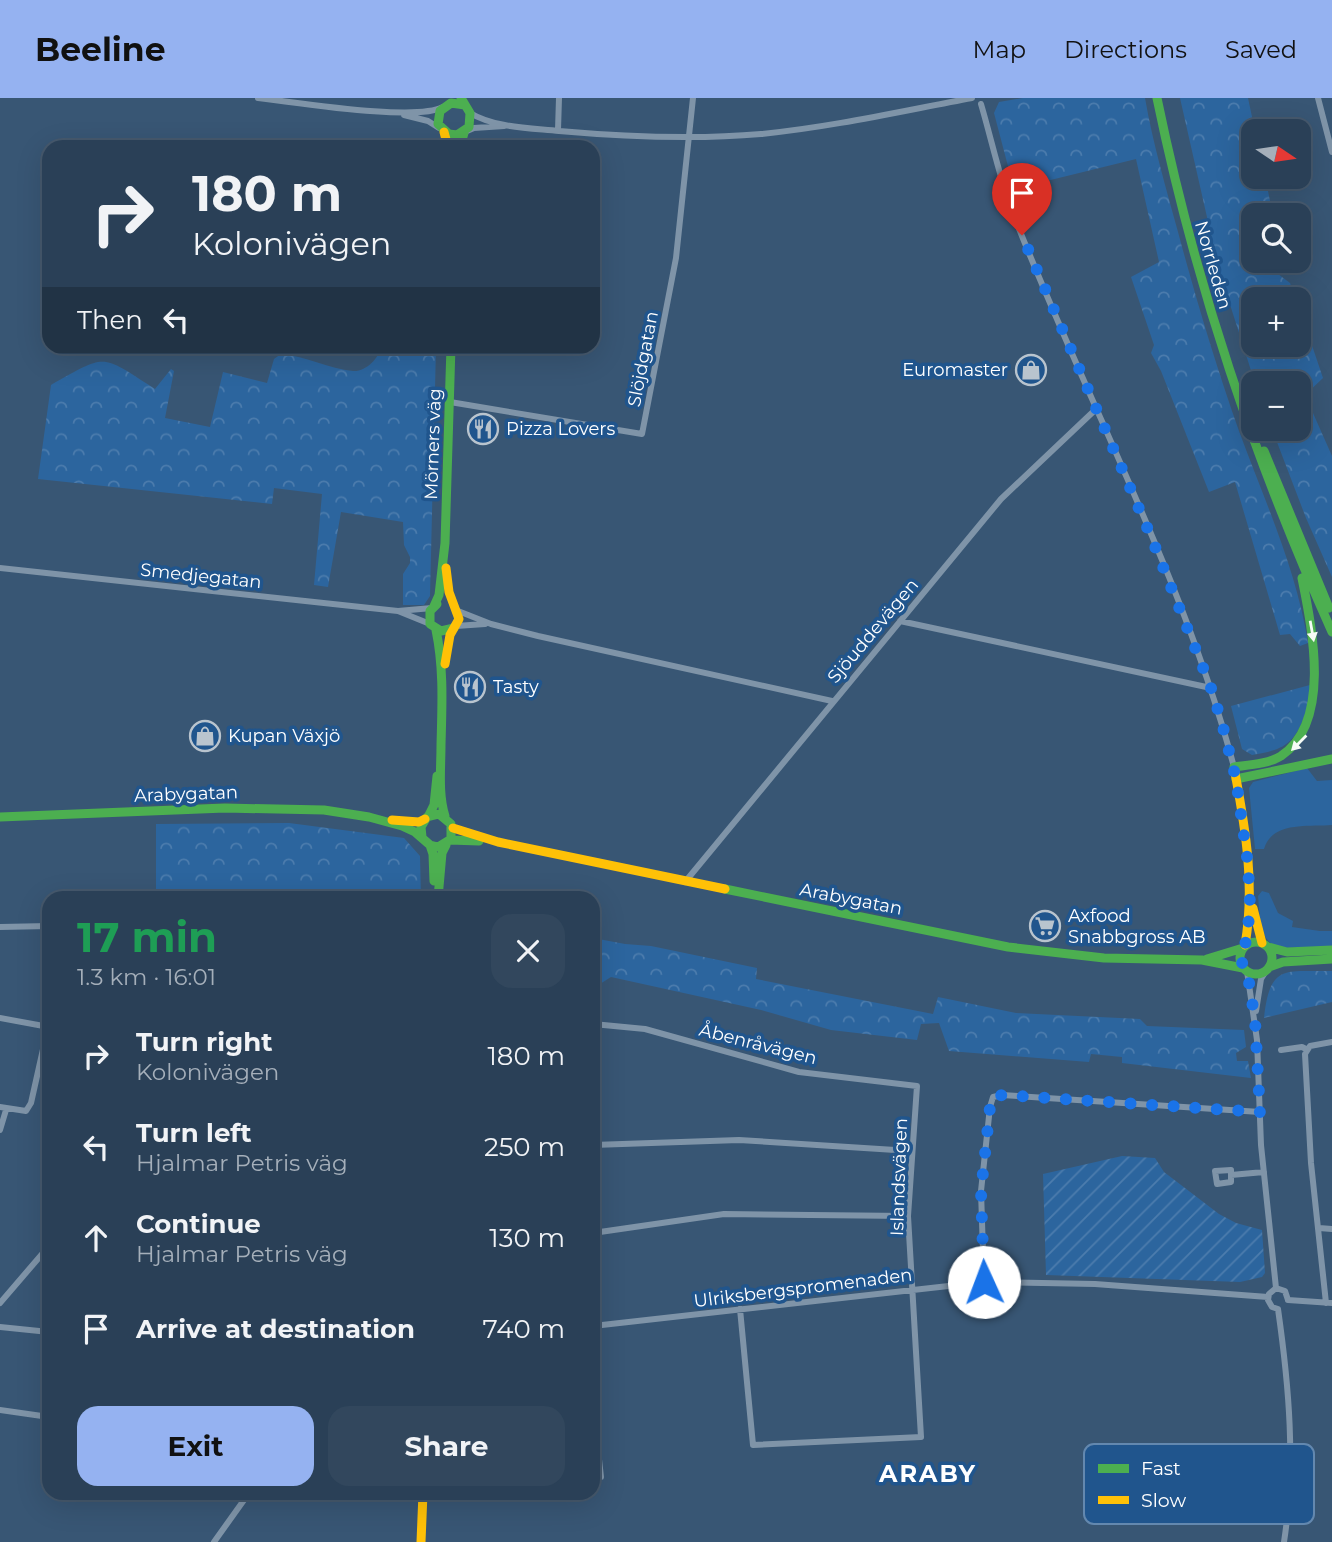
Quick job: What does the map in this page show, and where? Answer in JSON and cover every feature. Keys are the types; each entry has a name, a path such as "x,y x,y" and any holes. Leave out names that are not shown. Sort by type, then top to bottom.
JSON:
{"main road":[{"name":"Norrleden","path":"1157,98 1188,234 1212,318 1268,482 1298,558 1332,632"},
{"name":"Norrleden","path":"1164,98 1195,232 1241,384"},
{"path":"446,140 438,117 446,103 455,102 466,106 471,120 462,140"},
{"path":"443,132 454,136 465,132"},
{"name":"Mörners väg","path":"433,607 440,591 445,543 451,354"},
{"path":"1261,441 1332,614"},
{"name":"Mörners väg","path":"445,543 448,586 455,608"},
{"path":"1298,558 1318,670 1319,694 1315,720 1304,739 1290,752 1270,761 1234,768 1250,896 1244,947 1240,958 1245,970 1256,974 1283,962 1332,958"},
{"path":"436,891 433,854 430,845 422,837 421,827 434,805 442,683 448,642 459,619 455,608 444,602 433,607 429,615 439,648 442,683"},
{"path":"433,627 444,632 455,627"},
{"path":"438,891 442,853 453,828 445,816 442,804 440,733"},
{"path":"1236,779 1332,759"},
{"name":"Arabygatan","path":"0,817 249,807 326,811 373,819 414,822 426,818"},
{"path":"426,818 433,814 445,816"},
{"name":"Arabygatan","path":"373,819 410,830 422,837"},
{"name":"Arabygatan","path":"453,828 498,842 1008,947 1104,958 1202,960 1245,970"},
{"path":"430,845 436,847 449,842"},
{"name":"Arabygatan","path":"449,842 498,842"},
{"path":"1250,896 1265,945 1272,957 1268,969"},
{"path":"1244,947 1253,942 1299,952 1332,950"},
{"name":"Arabygatan","path":"1202,960 1244,947"},
{"path":"422,1542 423,1500"}],"street":[{"path":"258,98 395,113 428,121 443,132"},
{"path":"558,131 559,98"},
{"path":"690,138 693,98"},
{"path":"465,132 474,128 510,125 636,138 761,134 972,98 975,104 981,104 987,98"},
{"path":"1318,98 1332,152"},
{"path":"395,113 429,112 446,103"},
{"path":"981,104 1013,214 1152,539 1211,688 1234,768"},
{"path":"466,106 510,125"},
{"name":"Slöjdgatan","path":"450,402 642,434 676,258 690,138"},
{"name":"Sjöuddevägen","path":"685,882 1001,499 1095,410"},
{"name":"Smedjegatan","path":"0,568 398,611 433,607"},
{"path":"455,608 491,624 832,701"},
{"name":"Smedjegatan","path":"398,611 433,627"},
{"path":"900,621 1211,688"},
{"path":"455,627 491,624"},
{"path":"0,927 42,926"},
{"path":"1255,1020 1259,986 1268,969"},
{"path":"1245,970 1255,1020 1264,1172 1276,1288"},
{"path":"0,1018 42,1026"},
{"name":"Åbenråvägen","path":"600,1025 645,1029 799,1072 918,1087"},
{"path":"1306,1049 1332,1042"},
{"path":"1281,1050 1302,1047 1306,1049"},
{"path":"1288,1300 1329,1303 1308,1136 1306,1049"},
{"path":"0,1130 3,1108 26,1111 31,1103 42,1054"},
{"name":"Islandsvägen","path":"740,1309 753,1445 921,1437 908,1216 918,1087"},
{"path":"984,1282 981,1191 993,1097 1002,1095 1260,1112"},
{"path":"600,1144 739,1140 911,1151"},
{"path":"1231,1175 1264,1172"},
{"path":"600,1232 724,1214 908,1216"},
{"path":"1319,1228 1332,1229"},
{"path":"0,1303 42,1254"},
{"name":"Ulriksbergspromenaden","path":"600,1325 984,1282 1095,1284 1268,1297"},
{"path":"1276,1288 1285,1291 1288,1300 1284,1307 1278,1309 1270,1305 1268,1297 1276,1288"},
{"path":"1278,1309 1290,1420 1290,1444"},
{"path":"0,1327 42,1331"},
{"path":"0,1410 42,1416"},
{"path":"600,1468 601,1477"},
{"path":"215,1542 244,1500"},
{"path":"1284,1542 1286,1524"}],"green space":[{"path":"1023,98 1145,98 1160,166 1199,307 1241,441 1288,562 1308,643 1300,646 1290,634 1280,635 1235,482 1209,492 1161,371 1151,353 1154,345 1131,277 1159,262 1136,159 1014,189 994,113 999,102"},
{"path":"1180,98 1248,98 1252,119 1241,119 1241,189 1268,189 1270,203 1241,203 1241,273 1277,273 1292,287 1241,287 1241,339 1219,270"},
{"path":"1311,342 1323,378 1311,389 1311,371 1251,371 1247,357 1311,357"},
{"path":"281,354 353,371 363,369 378,356 436,354 430,596 424,605 403,605 403,574 410,563 410,557 404,545 403,522 341,512 328,587 314,585 322,494 274,488 272,504 38,479 51,385 94,363 113,364 155,389 171,369 174,371 165,418 210,427 223,372 267,383 274,359"},
{"path":"1311,409 1332,456 1332,577 1277,441 1311,441"},
{"path":"1310,685 1311,696 1302,723 1293,738 1273,751 1252,755 1242,749 1231,706"},
{"path":"1307,768 1317,781 1332,780 1332,825 1292,827 1275,834 1264,849 1255,849 1249,788 1253,782"},
{"path":"289,823 404,838 420,856 421,891 156,891 156,824"},
{"path":"1262,891 1269,893 1278,913 1293,921 1292,927 1332,931 1332,947 1279,948 1272,944 1261,926 1258,896"},
{"path":"600,939 651,946 757,968 756,979 933,1014 938,997 1016,1013 1140,1019 1147,1026 1244,1030 1246,1047 1236,1053 1237,1061 1248,1061 1251,1078 1122,1063 1122,1057 1091,1054 1089,1062 949,1051 939,1023 921,1024 917,1040 831,1030 761,1010 611,977 600,984"},
{"path":"1332,971 1332,1002 1264,1018 1271,988 1283,974"},
{"path":"1122,1156 1155,1158 1164,1172 1219,1214 1236,1223 1262,1230 1265,1273 1262,1277 1240,1282 1046,1275 1043,1174"}],"traffic: fast":[{"path":"461,98 470,113 469,127 457,135 449,134 438,124 440,111 451,103 465,105"},
{"path":"1157,98 1190,236 1230,370 1277,500 1332,632"},
{"path":"462,140 464,133"},
{"path":"434,606 439,595 445,543 451,354"},
{"path":"1264,451 1329,608"},
{"path":"1234,767 1281,756 1297,741 1307,721 1313,698 1314,673 1310,622 1302,578"},
{"path":"437,604 430,611 430,624 441,631 454,628"},
{"path":"436,630 442,701 440,781 445,816"},
{"path":"1236,779 1332,759"},
{"path":"428,817 434,805 437,776"},
{"path":"0,817 225,808 324,810 369,817 402,826 415,832 430,845 438,847 451,839 451,824 439,814 427,817 421,827 422,837"},
{"path":"450,840 479,841"},
{"path":"430,845 434,881"},
{"path":"439,891 442,853 446,845"},
{"path":"725,889 1008,947 1104,958 1202,960 1243,968"},
{"path":"1256,942 1267,947 1272,958 1267,969 1256,974 1245,969 1240,958 1245,947 1256,942"},
{"path":"1268,947 1287,952 1332,950"},
{"path":"1207,959 1243,948"},
{"path":"1269,967 1283,962 1332,959"}],"traffic: slow":[{"path":"444,132 446,140"},
{"path":"445,664 450,635 459,619 449,592 446,568"},
{"path":"1235,773 1246,838 1249,880 1245,945"},
{"path":"392,820 419,822 425,819"},
{"path":"453,828 498,842 725,889"},
{"path":"1253,908 1262,943"},
{"path":"421,1542 423,1500"}],"place":[{"name":"Euromaster","path":"1031,370"},
{"name":"Pizza Lovers","path":"483,429"},
{"name":"Tasty","path":"470,687"},
{"name":"Kupan Växjö","path":"205,736"},
{"name":"Axfood Snabbgross AB","path":"1045,926"}],"district":[{"name":"ARABY","path":"928,1473"}],"route":[{"path":"984,1282 981,1191 993,1097 1002,1095 1260,1112 1255,1020 1247,971 1241,965 1240,958 1248,931 1250,896 1247,857 1234,768 1222,723 1211,688 1152,539 1022,235"}]}
